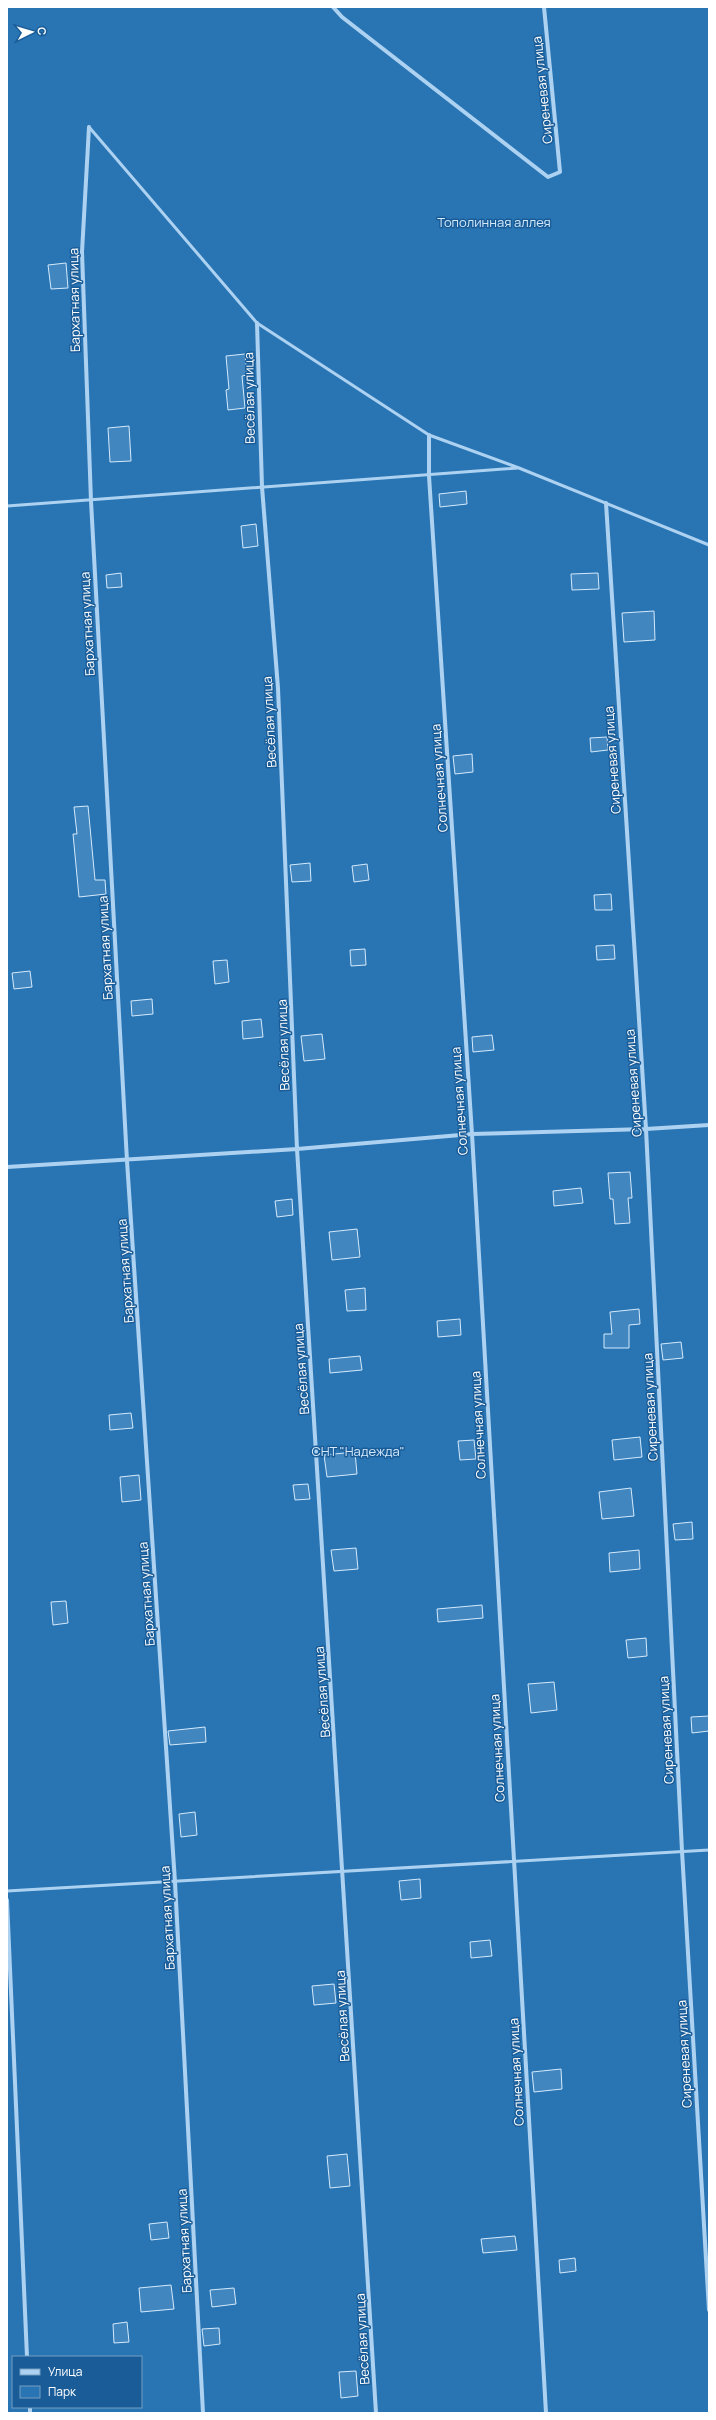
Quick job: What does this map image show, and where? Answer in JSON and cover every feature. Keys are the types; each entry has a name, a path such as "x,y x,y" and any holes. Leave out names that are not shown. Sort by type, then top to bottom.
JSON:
{"street":[{"name":"Сиреневая улица","path":"333,7 342,18 548,177 560,172 544,7"},
{"name":"Бархатная улица","path":"90,127 82,252 90,501 127,1161 175,1882 203,2413"},
{"name":"Весёлая улица","path":"257,323 262,487 278,688 298,1149 344,1872 376,2413"},
{"name":"Солнечная улица","path":"429,435 429,476 472,1134 546,2413"},
{"name":"Сиреневая улица","path":"606,503 646,1129 682,1851 709,2310"},
{"path":"7,1167 127,1161 298,1149 472,1134 646,1129 709,1124"},
{"path":"7,1900 27,2356"}],"lane":[{"path":"90,127 257,323 429,435 519,468 709,545"},
{"path":"7,506 429,476 519,468"},
{"path":"7,1891 709,1850"}],"green space":[{"name":"СНТ \"Надежда\"","path":"7,7 709,7 709,2413 7,2413"}],"building":[{"path":"66,263 68,288 51,289 48,265"},
{"path":"245,354 247,375 242,376 245,408 228,410 226,390 229,389 226,356"},
{"path":"129,426 131,461 110,462 108,428"},
{"path":"466,491 467,504 440,507 439,494"},
{"path":"256,524 258,546 243,548 241,526"},
{"path":"121,573 122,587 107,588 106,575"},
{"path":"598,573 599,589 572,590 571,574"},
{"path":"654,611 655,640 624,642 622,613"},
{"path":"607,737 608,750 591,752 590,738"},
{"path":"472,754 473,772 455,774 453,756"},
{"path":"88,806 95,880 105,880 106,894 79,897 73,834 77,834 74,807"},
{"path":"310,863 311,881 292,882 290,865"},
{"path":"367,864 369,880 354,882 352,866"},
{"path":"611,894 612,910 595,910 594,895"},
{"path":"614,945 615,959 597,960 596,946"},
{"path":"365,949 366,965 351,966 350,950"},
{"path":"227,960 229,982 215,984 213,961"},
{"path":"30,971 32,987 14,989 12,973"},
{"path":"152,999 153,1014 132,1016 131,1001"},
{"path":"261,1019 263,1037 243,1039 242,1021"},
{"path":"322,1034 325,1059 304,1061 301,1036"},
{"path":"492,1035 494,1050 473,1052 472,1037"},
{"path":"630,1172 632,1198 628,1198 630,1223 615,1224 613,1199 610,1199 608,1173"},
{"path":"581,1188 583,1203 554,1206 553,1191"},
{"path":"292,1199 293,1215 277,1217 275,1201"},
{"path":"357,1229 360,1257 332,1260 329,1232"},
{"path":"365,1288 366,1310 347,1311 345,1290"},
{"path":"639,1309 640,1324 629,1325 629,1348 604,1348 604,1334 612,1334 610,1312"},
{"path":"460,1319 461,1335 438,1337 437,1321"},
{"path":"681,1342 683,1358 663,1360 661,1344"},
{"path":"360,1356 362,1370 330,1373 329,1359"},
{"path":"131,1413 133,1428 110,1430 109,1415"},
{"path":"640,1437 642,1457 614,1460 612,1440"},
{"path":"474,1440 476,1459 460,1460 458,1441"},
{"path":"355,1452 357,1474 327,1477 324,1455"},
{"path":"139,1475 141,1500 122,1502 120,1477"},
{"path":"308,1484 310,1499 295,1500 293,1485"},
{"path":"631,1488 634,1516 602,1519 599,1492"},
{"path":"692,1522 693,1539 675,1540 673,1524"},
{"path":"356,1548 358,1569 334,1571 331,1550"},
{"path":"639,1550 640,1569 610,1572 609,1553"},
{"path":"66,1601 68,1623 53,1625 51,1602"},
{"path":"482,1605 483,1618 438,1622 437,1609"},
{"path":"646,1638 647,1656 628,1658 626,1640"},
{"path":"554,1682 557,1710 531,1713 528,1684"},
{"path":"709,1716 709,1731 692,1733 691,1717"},
{"path":"205,1727 206,1742 170,1745 168,1731"},
{"path":"195,1812 197,1835 181,1837 179,1814"},
{"path":"420,1879 421,1898 401,1900 399,1881"},
{"path":"490,1940 492,1956 471,1958 470,1942"},
{"path":"334,1984 336,2003 314,2005 312,1986"},
{"path":"561,2069 562,2089 534,2092 532,2072"},
{"path":"347,2154 350,2186 330,2188 327,2156"},
{"path":"167,2222 169,2238 151,2240 149,2224"},
{"path":"515,2236 517,2250 483,2253 481,2239"},
{"path":"575,2258 576,2271 560,2273 559,2260"},
{"path":"171,2285 174,2309 141,2312 139,2288"},
{"path":"234,2288 236,2304 212,2307 210,2290"},
{"path":"127,2322 129,2342 114,2343 113,2324"},
{"path":"219,2328 220,2344 204,2346 202,2329"},
{"path":"356,2371 358,2396 341,2398 339,2372"}],"park label":[{"name":"Тополинная аллея","path":"494,222"}]}
